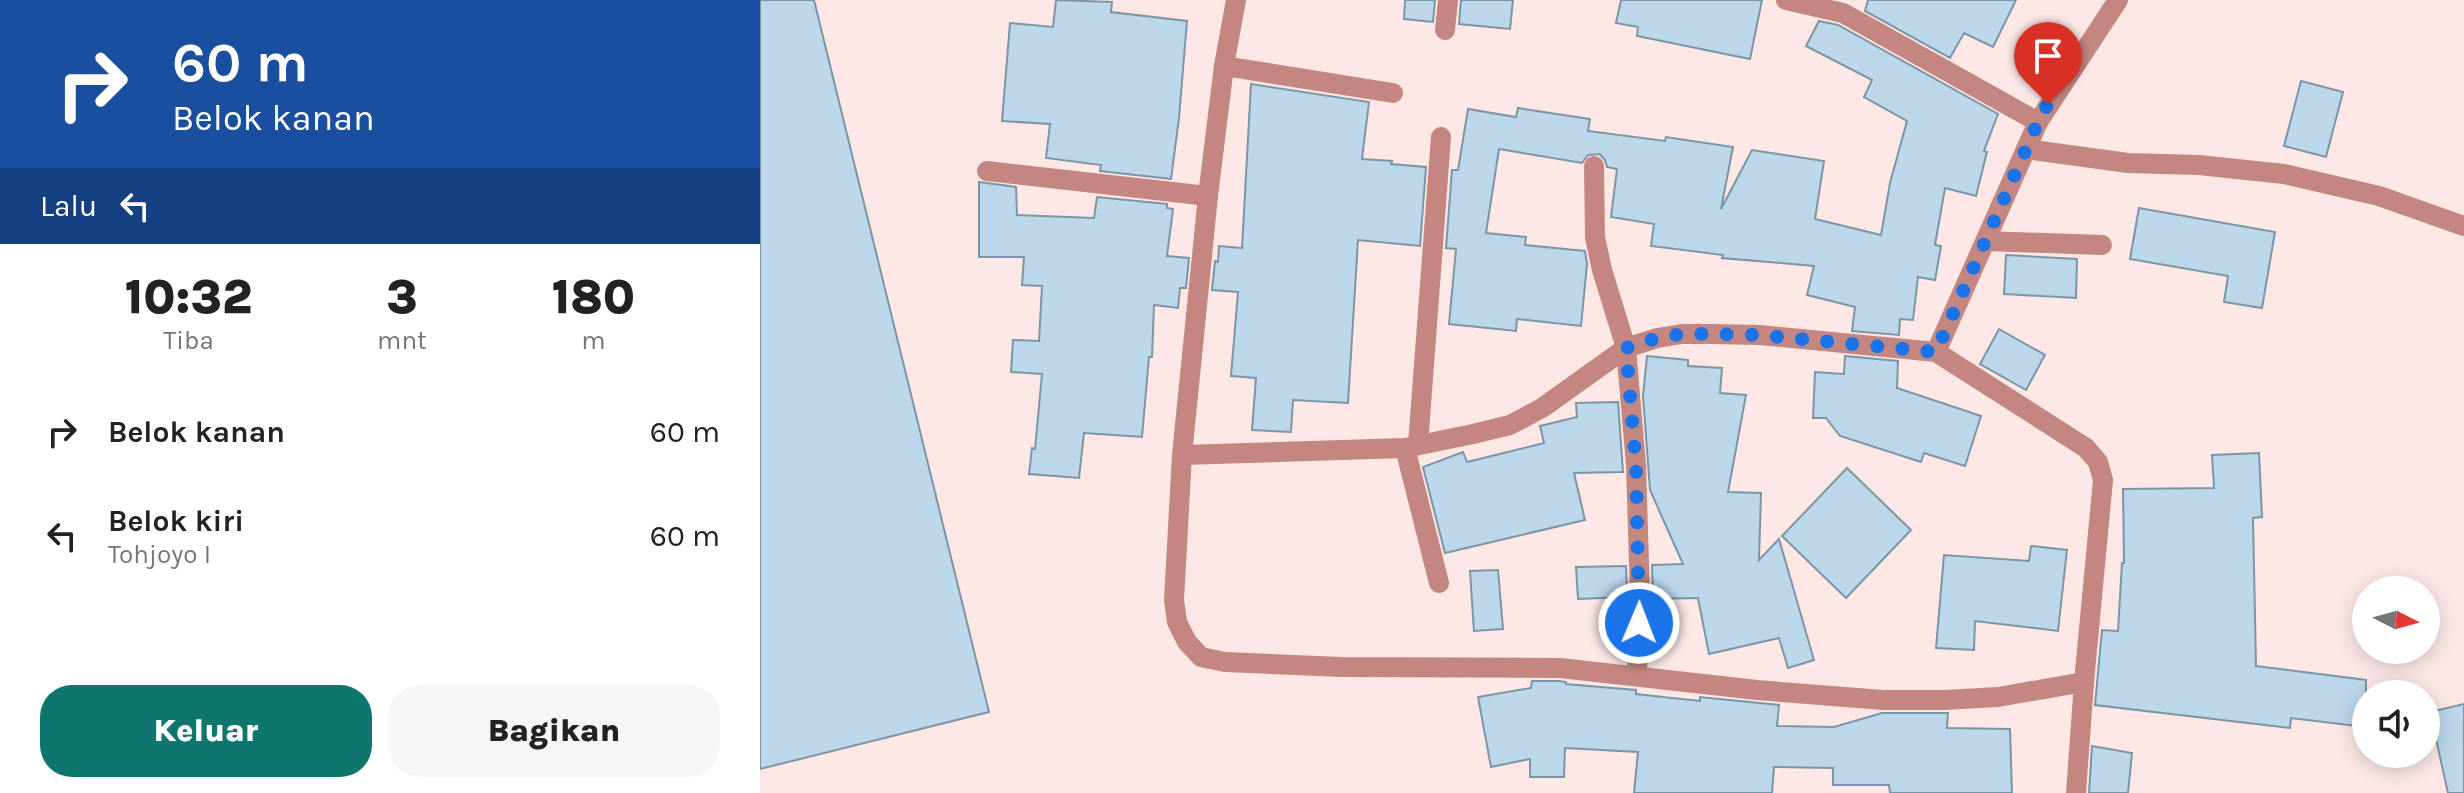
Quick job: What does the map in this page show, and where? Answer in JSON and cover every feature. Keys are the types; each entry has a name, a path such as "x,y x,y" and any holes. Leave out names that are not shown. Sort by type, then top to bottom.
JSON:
{"street":[{"path":"1236,0 1224,66 1208,196 1182,455 1174,600 1177,622 1187,642 1201,657 1225,662 1341,667 1560,668 1757,690 1883,700 1998,697 2084,682"},
{"path":"1445,30 1448,0"},
{"path":"1786,0 1843,13 2038,122"},
{"path":"1936,352 2038,122 2118,0"},
{"path":"1224,66 1393,93"},
{"path":"1439,583 1412,446 1441,137"},
{"path":"2026,149 2128,163 2199,165 2284,174 2379,196 2464,226"},
{"path":"1594,166 1595,237 1626,348 1637,480 1640,596 1637,676"},
{"path":"987,171 1208,196"},
{"path":"1986,241 2102,245"},
{"path":"1182,455 1412,446 1510,425 1542,408 1626,348 1682,334 1759,335 1936,352 2086,448 2098,462 2103,480 2076,793"}],"building":[{"path":"760,0 814,0 989,712 760,769"},
{"path":"1056,0 1112,2 1111,12 1187,21 1171,179 1100,171 1101,165 1046,158 1050,124 1002,121 1010,23 1053,27"},
{"path":"1405,0 1435,0 1433,22 1404,19"},
{"path":"1461,0 1513,0 1510,29 1459,24"},
{"path":"1621,0 1762,0 1750,59 1637,36 1638,27 1616,23"},
{"path":"1868,0 2016,0 1993,47 1964,33 1950,58 1865,11"},
{"path":"1819,21 1838,25 1998,114 1984,151 1987,152 1976,196 1945,188 1935,245 1941,246 1935,280 1918,277 1913,320 1900,319 1899,335 1852,331 1855,307 1807,295 1814,266 1722,258 1723,255 1651,246 1654,224 1611,217 1617,169 1607,167 1600,154 1588,155 1582,163 1499,149 1486,233 1526,237 1525,245 1585,251 1587,264 1581,326 1517,319 1516,331 1449,324 1456,249 1446,248 1452,170 1458,170 1468,109 1516,117 1518,108 1590,119 1588,131 1665,141 1666,137 1733,147 1721,209 1752,150 1824,161 1815,219 1881,235 1890,183 1907,121 1864,97 1872,80 1806,46"},
{"path":"2301,81 2343,92 2326,157 2284,146"},
{"path":"1251,84 1369,102 1362,159 1426,167 1420,246 1358,240 1348,403 1293,400 1291,432 1252,430 1256,378 1231,376 1238,292 1212,290 1219,246 1242,248"},
{"path":"979,182 1016,187 1017,215 1094,218 1097,197 1167,204 1167,208 1173,209 1167,256 1189,258 1186,288 1180,288 1178,308 1154,305 1152,357 1149,357 1142,437 1084,433 1079,478 1029,474 1032,448 1035,449 1042,374 1011,372 1013,340 1039,341 1042,286 1022,285 1024,257 979,257"},
{"path":"2139,208 2275,232 2262,308 2224,302 2228,276 2130,259"},
{"path":"2006,255 2077,259 2076,298 2004,294"},
{"path":"1999,329 2045,355 2026,390 1980,364"},
{"path":"1647,356 1688,360 1688,366 1722,368 1720,393 1746,395 1728,492 1761,493 1759,560 1779,539 1814,660 1788,668 1779,638 1709,654 1698,598 1654,599 1652,565 1683,564 1650,490 1643,396"},
{"path":"1845,356 1898,361 1897,388 1981,416 1965,466 1924,453 1921,462 1840,436 1826,418 1813,418 1815,372 1844,374"},
{"path":"1618,402 1623,472 1574,473 1585,520 1445,553 1423,467 1463,452 1467,462 1544,443 1540,426 1577,417 1576,403"},
{"path":"2259,453 2262,517 2253,518 2256,666 2366,680 2352,680 2352,725 2291,718 2290,728 2095,705 2102,630 2118,631 2124,563 2123,489 2214,488 2212,455"},
{"path":"1847,468 1911,530 1846,598 1782,536"},
{"path":"2031,546 2067,550 2058,631 1975,621 1974,650 1936,648 1944,555 2029,561"},
{"path":"1626,566 1627,597 1578,599 1576,567"},
{"path":"1498,570 1503,629 1474,631 1470,571"},
{"path":"1532,681 1636,690 1636,694 1700,701 1700,697 1779,705 1777,726 1834,727 1882,713 1948,713 1947,728 2010,729 2012,793 1890,793 1889,785 1833,785 1833,768 1774,767 1772,793 1634,793 1638,752 1565,748 1564,777 1530,777 1530,759 1491,767 1478,697 1531,688"},
{"path":"2464,704 2464,793 2448,793 2440,757 2440,710"},
{"path":"2092,746 2132,753 2128,793 2089,793"}],"route":[{"path":"1639,623 1636,465 1626,348 1657,338 1711,334 1759,335 1936,352 2003,197 2048,104"}]}
